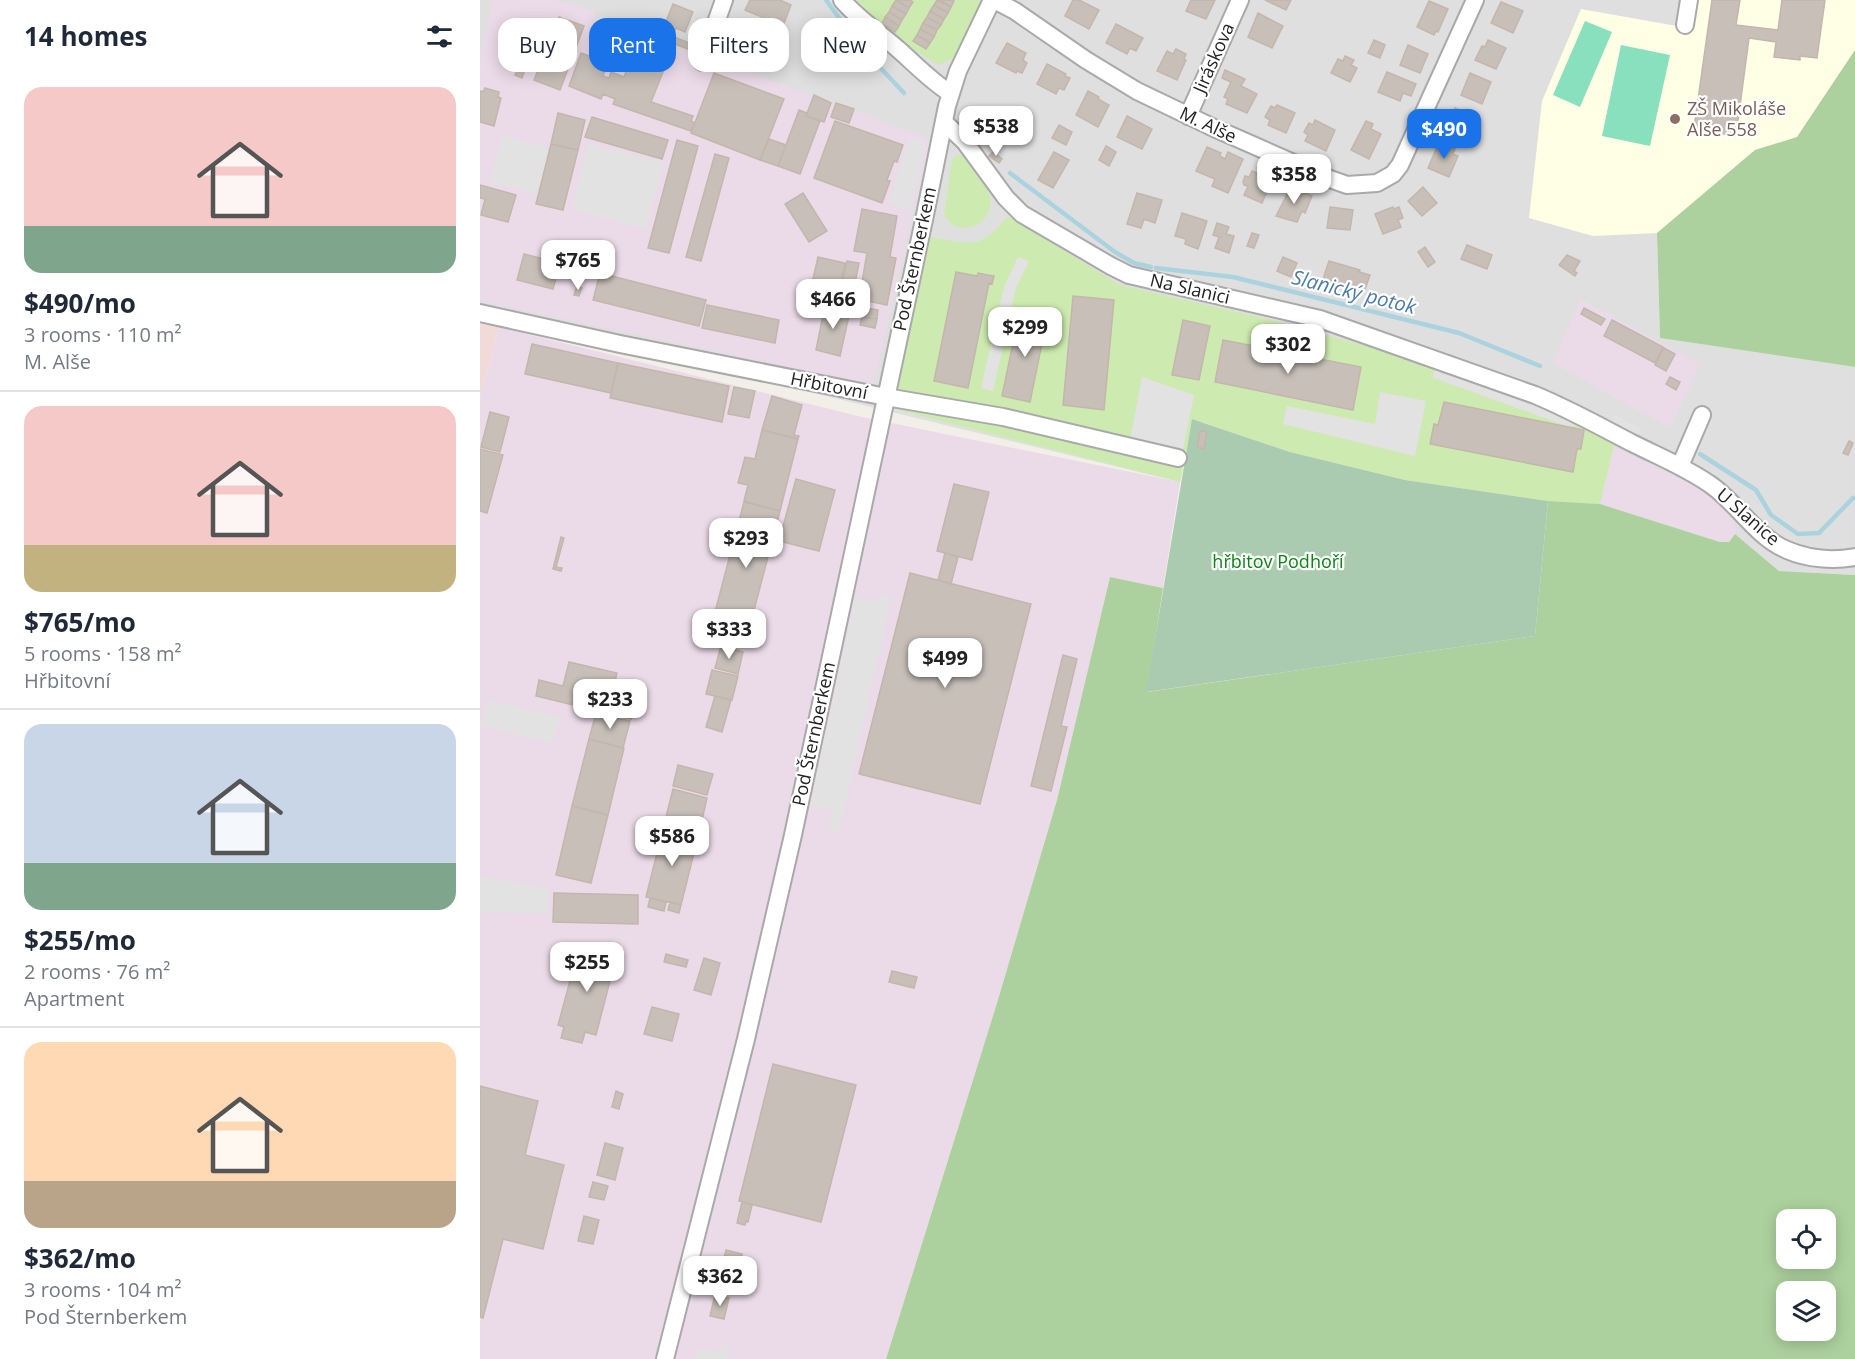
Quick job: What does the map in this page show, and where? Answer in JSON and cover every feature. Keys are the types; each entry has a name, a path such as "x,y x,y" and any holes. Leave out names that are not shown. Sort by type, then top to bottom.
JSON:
{"street":[{"path":"718,18 724,0"},
{"name":"Na Slanici","path":"842,0 861,20 897,48 937,86 965,142 1006,198 1022,214 1111,266 1129,275 1320,319 1437,360 1567,408 1680,466"},
{"name":"Pod Šternberkem","path":"665,1359 746,1039 793,835 947,107 968,48 993,0"},
{"name":"M. Alše","path":"993,0 1015,11 1137,91 1188,116 1347,185 1377,183 1393,174 1400,165 1475,0"},
{"name":"Jiráskova","path":"1188,116 1240,0"},
{"path":"1685,25 1689,0"},
{"name":"Hřbitovní","path":"480,313 620,344 886,397 1003,417 1179,458"},
{"path":"1680,466 1702,415"},
{"name":"U Slanice","path":"1680,466 1716,489 1768,538 1789,551 1812,557 1855,556"}],"shaded area":[{"path":"480,0 1855,0 1855,50 1657,233 1660,338 1855,367 1855,575 1779,571 1735,534 1600,504 1548,501 1192,420 1180,482 480,312"},
{"path":"493,0 558,0 595,11 596,18 589,18 589,72 676,72 676,49 688,52 688,72 750,72 930,140 873,385 480,301 480,58"},
{"name":"ZŠ Mikoláše Alše 558","path":"1693,0 1855,0 1855,50 1797,137 1755,150 1657,233 1593,236 1529,218 1542,101 1581,9 1688,28"},
{"path":"598,14 609,18 596,18"},
{"path":"502,135 550,148 538,194 490,182"},
{"path":"909,137 926,143 910,211 889,203"},
{"path":"588,144 663,163 646,229 572,210"},
{"path":"1018,257 1029,261 1016,288 993,391 981,388 1004,287"},
{"path":"1580,299 1700,364 1670,428 1553,363"},
{"path":"480,324 499,327 480,398"},
{"path":"499,327 862,417 1180,482 1163,588 1110,577 1057,800 997,1003 886,1359 480,1359 480,398"},
{"path":"1437,360 1575,412 1570,427 1433,377"},
{"path":"1142,377 1194,395 1182,454 1130,441"},
{"path":"1380,392 1426,401 1415,456 1283,424 1287,406 1375,424"},
{"path":"1615,415 1641,429 1633,443 1607,430"},
{"path":"1613,446 1715,496 1735,516 1735,534 1729,542 1720,542 1600,504"},
{"path":"880,594 891,597 839,833 829,831 833,811 810,806 855,597 878,602"},
{"path":"488,700 560,717 553,743 481,726"},
{"path":"480,876 548,889 547,913 480,912"},
{"path":"731,1342 727,1359 694,1359 697,1349 717,1351"}],"green space":[{"path":"857,0 983,0 956,57 939,65 888,35 887,18 873,18"},
{"path":"1585,21 1612,32 1580,107 1553,95"},
{"path":"1621,45 1670,55 1650,146 1602,136"},
{"path":"1855,50 1855,367 1660,338 1657,233 1755,150 1797,137"},
{"path":"955,156 966,156 980,175 990,197 989,212 985,218 980,223 967,228 953,225 944,215 952,160"},
{"path":"1008,216 1120,285 1268,319 1435,365 1433,378 1570,427 1582,424 1615,441 1600,504 1548,501 1405,480 1290,452 1193,419 1180,482 898,410 899,380 930,237 965,243 982,240"},
{"name":"hřbitov Podhoří","path":"1192,419 1290,452 1405,480 1548,501 1535,636 1146,692"},
{"path":"1548,501 1600,504 1720,542 1729,542 1735,534 1779,571 1855,575 1855,1359 886,1359 997,1003 1057,800 1110,577 1163,588 1147,692 1535,636"}],"building":[{"path":"750,0 780,0 791,5 786,18 764,18 745,10"},
{"path":"896,0 910,0 913,2 909,8"},
{"path":"896,0 909,8 906,14 892,6"},
{"path":"937,0 951,7 948,13 934,5"},
{"path":"939,0 952,0 954,1 951,7"},
{"path":"1073,0 1079,0 1099,10 1089,29 1065,16"},
{"path":"1191,0 1215,0 1206,19 1186,11"},
{"path":"1265,0 1291,0 1286,10"},
{"path":"1712,0 1740,0 1736,25 1778,30 1782,0 1825,0 1817,58 1800,56 1800,60 1774,57 1776,42 1749,38 1736,136 1694,128"},
{"path":"1429,1 1448,9 1438,32 1436,31 1434,35 1417,27"},
{"path":"1501,2 1523,11 1513,33 1491,23"},
{"path":"673,4 693,12 691,18 688,18 685,32 676,28 676,18 667,18"},
{"path":"934,5 948,13 944,19 930,11"},
{"path":"892,6 906,14 902,20 889,12"},
{"path":"930,11 944,19 941,25 927,17"},
{"path":"889,12 902,20 899,26 885,17"},
{"path":"1258,13 1283,26 1272,48 1248,37"},
{"path":"927,17 941,25 937,30 923,23"},
{"path":"887,18 899,26 895,32 887,27"},
{"path":"577,23 584,26 577,45"},
{"path":"923,23 937,30 934,37 920,29"},
{"path":"1116,24 1143,38 1136,51 1130,48 1127,54 1106,43"},
{"path":"920,29 934,37 930,43 917,35"},
{"path":"917,35 930,43 926,49 913,41"},
{"path":"676,38 688,43 688,49 676,44"},
{"path":"1374,40 1385,45 1380,58 1368,53"},
{"path":"1488,40 1506,48 1496,69 1475,60"},
{"path":"1007,43 1026,53 1023,60 1027,63 1022,73 1017,71 1016,73 996,63"},
{"path":"1408,45 1428,54 1420,73 1400,65"},
{"path":"1176,49 1186,54 1184,59 1186,60 1177,80 1157,71 1167,51 1173,54"},
{"path":"581,53 589,56 589,72 605,72 603,76 609,78 611,72 624,77 626,72 663,72 651,102 693,116 691,121 695,123 691,131 613,104 615,99 603,94 601,99 569,86 574,72 577,72"},
{"path":"1345,56 1354,60 1351,65 1357,68 1350,82 1331,73 1338,59 1343,61"},
{"path":"1047,64 1070,78 1064,90 1059,88 1056,94 1037,84"},
{"path":"1225,70 1245,79 1241,86 1257,94 1247,113 1226,104 1228,99 1224,97 1231,82 1222,78"},
{"path":"516,72 524,72 522,78 515,75"},
{"path":"537,72 567,72 560,90 534,80"},
{"path":"1387,72 1416,84 1411,96 1403,93 1400,101 1378,92"},
{"path":"714,73 784,99 760,160 691,133"},
{"path":"1470,73 1491,82 1482,104 1461,95"},
{"path":"485,88 499,92 498,97 501,98 494,126 480,122 480,93"},
{"path":"1088,91 1109,105 1098,127 1076,115"},
{"path":"814,95 831,103 824,122 806,116"},
{"path":"836,103 854,109 849,123 831,117"},
{"path":"1277,105 1295,113 1286,133 1268,125 1270,120 1265,117 1271,106 1275,108"},
{"path":"1455,108 1476,117 1465,141 1445,132"},
{"path":"799,110 807,113 806,116 820,121 800,174 778,166"},
{"path":"558,113 585,120 578,150 551,144"},
{"path":"1127,116 1152,129 1142,149 1117,137"},
{"path":"592,117 668,140 662,159 585,137"},
{"path":"1315,120 1335,130 1326,151 1305,141 1308,135 1304,132 1309,123 1313,125"},
{"path":"835,121 903,145 887,180 890,181 882,203 814,178"},
{"path":"1366,121 1373,124 1371,129 1381,134 1369,159 1351,150"},
{"path":"1059,125 1072,132 1066,145 1052,138"},
{"path":"769,139 786,145 778,166 760,160"},
{"path":"677,140 698,146 669,253 648,248"},
{"path":"551,144 578,150 563,210 536,204"},
{"path":"1442,144 1455,149 1453,154 1458,156 1449,177 1428,168 1437,147 1440,148"},
{"path":"1106,146 1116,152 1109,166 1099,160"},
{"path":"1207,147 1221,153 1220,156 1225,159 1228,152 1243,159 1228,193 1212,186 1215,179 1196,171"},
{"path":"993,152 1002,159 999,163 989,156"},
{"path":"1054,152 1069,160 1053,188 1038,180"},
{"path":"715,154 729,158 701,261 686,257"},
{"path":"1252,171 1272,179 1262,203 1244,195 1248,186 1243,182 1245,176 1249,177"},
{"path":"480,185 516,195 508,222 481,215 485,199 480,198"},
{"path":"1291,187 1312,196 1305,213 1302,211 1297,222 1276,216"},
{"path":"1423,187 1437,203 1422,216 1408,201"},
{"path":"803,193 827,231 809,242 785,204"},
{"path":"1137,193 1162,200 1155,223 1144,219 1141,228 1127,224"},
{"path":"1330,207 1353,210 1350,230 1327,228"},
{"path":"1393,207 1394,209 1399,207 1403,218 1398,220 1401,227 1383,234 1375,214"},
{"path":"862,209 897,216 890,257 896,258 887,305 859,299 867,253 854,251"},
{"path":"1182,213 1207,221 1198,249 1185,244 1186,239 1175,236"},
{"path":"1217,223 1229,227 1226,234 1234,236 1229,253 1215,248 1219,237 1213,235"},
{"path":"1252,233 1259,235 1254,248 1247,246"},
{"path":"1467,245 1492,255 1487,269 1461,259"},
{"path":"1425,247 1435,262 1428,267 1418,252"},
{"path":"524,254 560,263 553,289 517,280"},
{"path":"1567,255 1580,261 1574,271 1577,273 1575,276 1559,265"},
{"path":"818,257 845,263 836,306 808,301"},
{"path":"1283,257 1297,263 1291,277 1277,271"},
{"path":"847,261 859,263 851,303 838,301"},
{"path":"1329,261 1370,275 1364,292 1323,279"},
{"path":"956,272 994,276 992,284 989,283 968,388 934,381"},
{"path":"600,273 706,300 699,326 593,300"},
{"path":"577,286 582,288 579,296 574,295"},
{"path":"1073,296 1114,300 1104,410 1063,405"},
{"path":"707,305 779,320 775,343 702,328"},
{"path":"825,305 850,311 840,356 816,350"},
{"path":"864,308 878,310 877,319 862,317"},
{"path":"1584,308 1605,319 1601,325 1581,314"},
{"path":"1019,314 1047,319 1030,402 1002,396"},
{"path":"862,317 877,319 875,328 860,325"},
{"path":"1183,320 1210,326 1199,380 1172,375"},
{"path":"1612,320 1663,347 1655,363 1604,336"},
{"path":"1223,340 1361,367 1353,410 1215,382"},
{"path":"532,344 618,363 611,393 525,374"},
{"path":"1664,348 1675,354 1666,371 1655,365"},
{"path":"618,363 729,386 722,422 610,398"},
{"path":"1670,377 1680,382 1676,390 1666,384"},
{"path":"734,387 755,391 749,418 728,414"},
{"path":"772,396 802,405 794,435 799,436 798,439 762,430"},
{"path":"1444,402 1584,430 1581,449 1577,449 1573,472 1430,444 1434,424 1438,425"},
{"path":"490,412 509,417 500,452 481,447"},
{"path":"762,430 798,439 780,511 744,501 748,485 738,483 745,457 755,459"},
{"path":"1200,431 1207,432 1204,449 1197,447"},
{"path":"1849,441 1853,443 1848,455 1843,453"},
{"path":"480,449 503,455 487,513 480,511"},
{"path":"796,479 835,490 819,551 779,541"},
{"path":"954,484 989,492 972,560 937,551"},
{"path":"744,502 780,511 747,637 711,627"},
{"path":"561,537 564,538 556,567 562,568 561,571 553,569"},
{"path":"945,553 958,557 951,584 938,580"},
{"path":"910,573 1031,604 980,804 859,774"},
{"path":"721,646 743,652 738,674 715,668"},
{"path":"1063,655 1077,659 1061,726 1067,727 1051,791 1031,786"},
{"path":"569,662 617,673 611,698 634,704 631,719 536,696 539,680 563,686"},
{"path":"712,670 738,676 732,700 706,694"},
{"path":"715,696 731,700 722,732 706,727"},
{"path":"596,713 630,721 623,748 589,739"},
{"path":"589,739 624,748 608,815 572,806"},
{"path":"678,765 713,774 707,795 673,786"},
{"path":"673,789 707,798 698,837 663,829"},
{"path":"572,806 608,815 591,883 556,875"},
{"path":"663,829 698,837 681,905 646,897"},
{"path":"554,893 638,895 638,924 553,922"},
{"path":"650,898 666,902 664,911 648,907"},
{"path":"670,902 681,905 679,913 668,910"},
{"path":"580,944 617,954 596,1035 585,1032 582,1043 561,1038 564,1027 558,1025"},
{"path":"666,954 688,960 686,967 664,962"},
{"path":"704,958 720,963 711,995 694,990"},
{"path":"892,971 917,977 914,988 889,982"},
{"path":"652,1007 679,1014 672,1041 644,1034"},
{"path":"773,1064 856,1085 821,1222 739,1201"},
{"path":"480,1086 538,1101 525,1155 564,1165 543,1249 503,1239 483,1318 480,1317"},
{"path":"616,1091 623,1094 619,1109 612,1107"},
{"path":"605,1143 623,1148 615,1180 597,1175"},
{"path":"593,1182 608,1186 604,1200 589,1197"},
{"path":"742,1202 752,1205 748,1222 746,1221 745,1225 737,1223"},
{"path":"584,1216 599,1220 593,1244 578,1241"},
{"path":"726,1250 742,1254 737,1274 721,1270"},
{"path":"715,1295 729,1298 724,1319 710,1316"}],"waterway":[{"name":"Slanický potok","path":"826,0 858,44 904,93"},
{"name":"Slanický potok","path":"1010,173 1115,252 1134,263 1151,267"},
{"name":"Slanický potok","path":"1156,268 1233,277 1459,333 1540,366"},
{"name":"Slanický potok","path":"1700,454 1756,490 1771,515 1798,534 1819,533 1855,498"}],"place":[{"name":"ZŠ Mikoláše Alše 558","path":"1675,119"}]}
